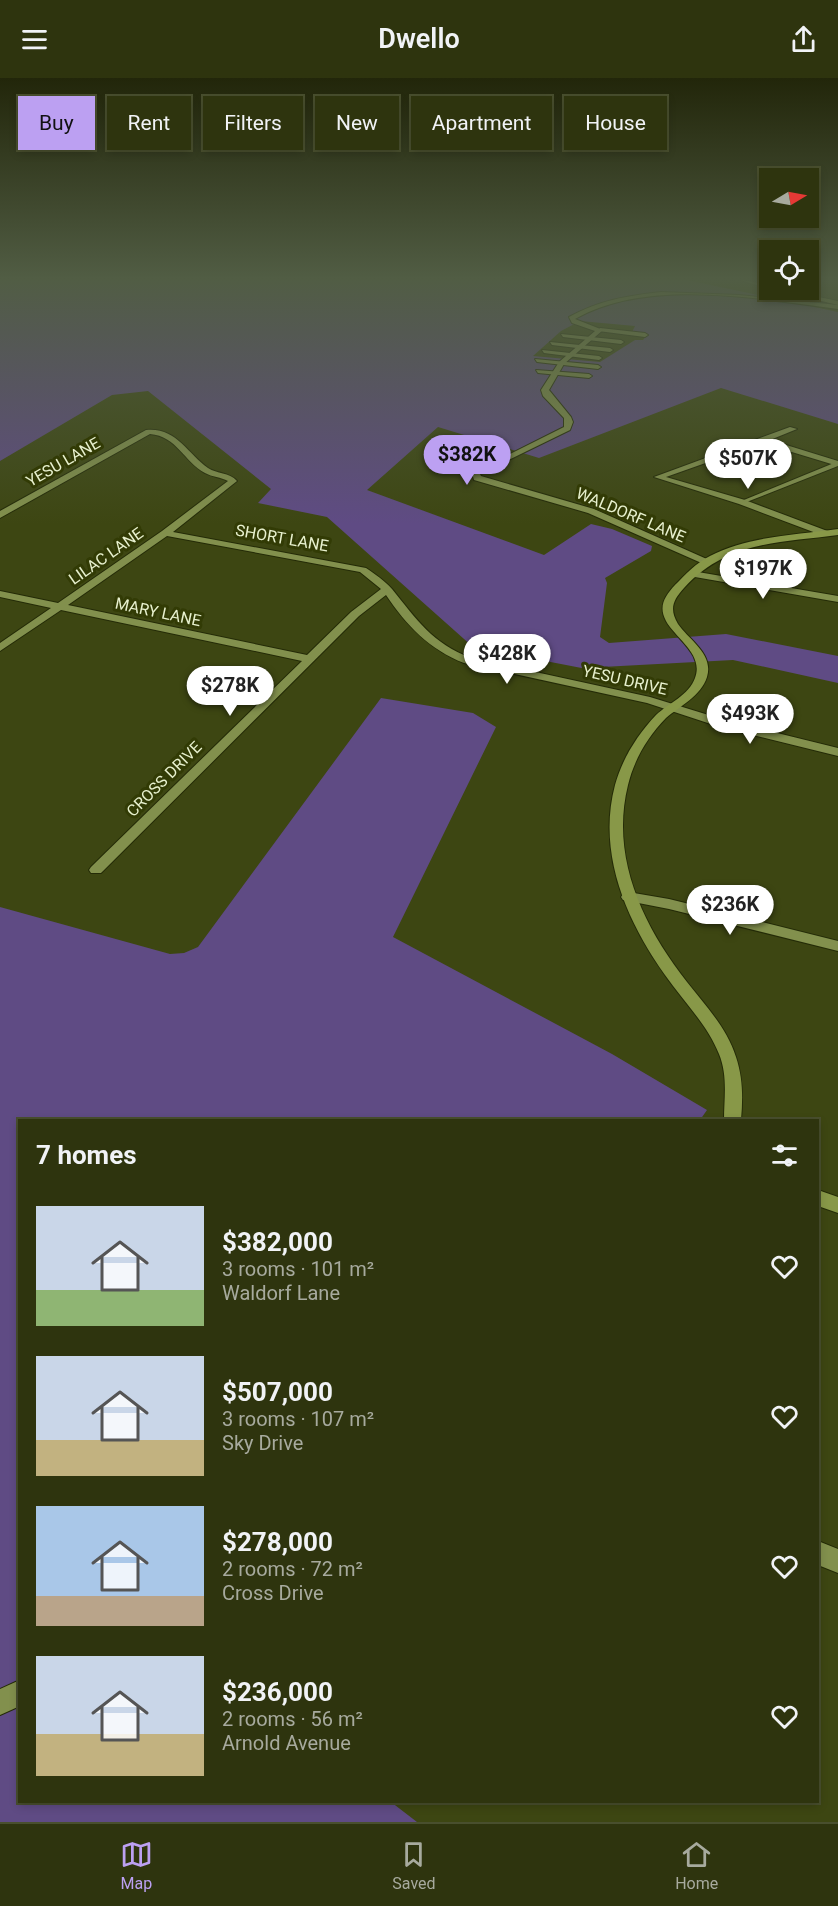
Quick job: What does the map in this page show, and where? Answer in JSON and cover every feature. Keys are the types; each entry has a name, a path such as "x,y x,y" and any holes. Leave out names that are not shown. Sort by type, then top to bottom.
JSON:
{"street":[{"name":"WALDORF LANE","path":"561,363 545,390 567,417 569,422 567,428 480,470 476,476 485,482 525,490 591,511 706,562"},
{"path":"793,429 658,477 833,533"},
{"name":"YESU LANE","path":"0,515 140,435 156,432 168,435 206,470 230,478 232,482 229,486"},
{"path":"762,440 837,464"},
{"name":"LILAC LANE","path":"0,648 229,486"},
{"name":"SHORT LANE","path":"165,533 352,566 369,573 387,589"},
{"path":"732,1119 734,1086 724,1046 704,1011 670,971 640,923 628,897 617,846 616,822 621,790 624,776 635,751 654,724 694,690 703,670 701,658 674,624 667,611 670,598 706,562 749,546 833,533"},
{"path":"692,574 838,599"},
{"name":"CROSS DRIVE","path":"96,870 355,614 387,589"},
{"name":"YESU DRIVE","path":"387,589 402,611 428,638 453,656 563,683 650,700 724,724 838,752"},
{"name":"MARY LANE","path":"0,594 310,659"},
{"path":"628,897 669,904 838,946"},
{"path":"819,1198 838,1205"},
{"path":"819,1553 838,1561"},
{"path":"0,1702 18,1694"}],"lane":[{"path":"548,361 597,367"},
{"path":"538,371 589,376"},
{"path":"742,502 837,464"}],"shaded area":[{"path":"0,361 838,361 838,424 721,388 539,458 438,427 367,490 544,555 591,524 612,529 652,546 651,551 605,578 607,583 600,637 609,643 726,634 838,656 838,683 733,660 602,667 597,671 473,647 327,517 258,503 271,489 148,391 112,395 0,461"},
{"path":"381,698 473,713 496,727 393,937 612,1054 707,1110 701,1119 18,1119 18,1803 392,1803 417,1822 0,1822 0,907 170,954 184,953 198,947"}]}
